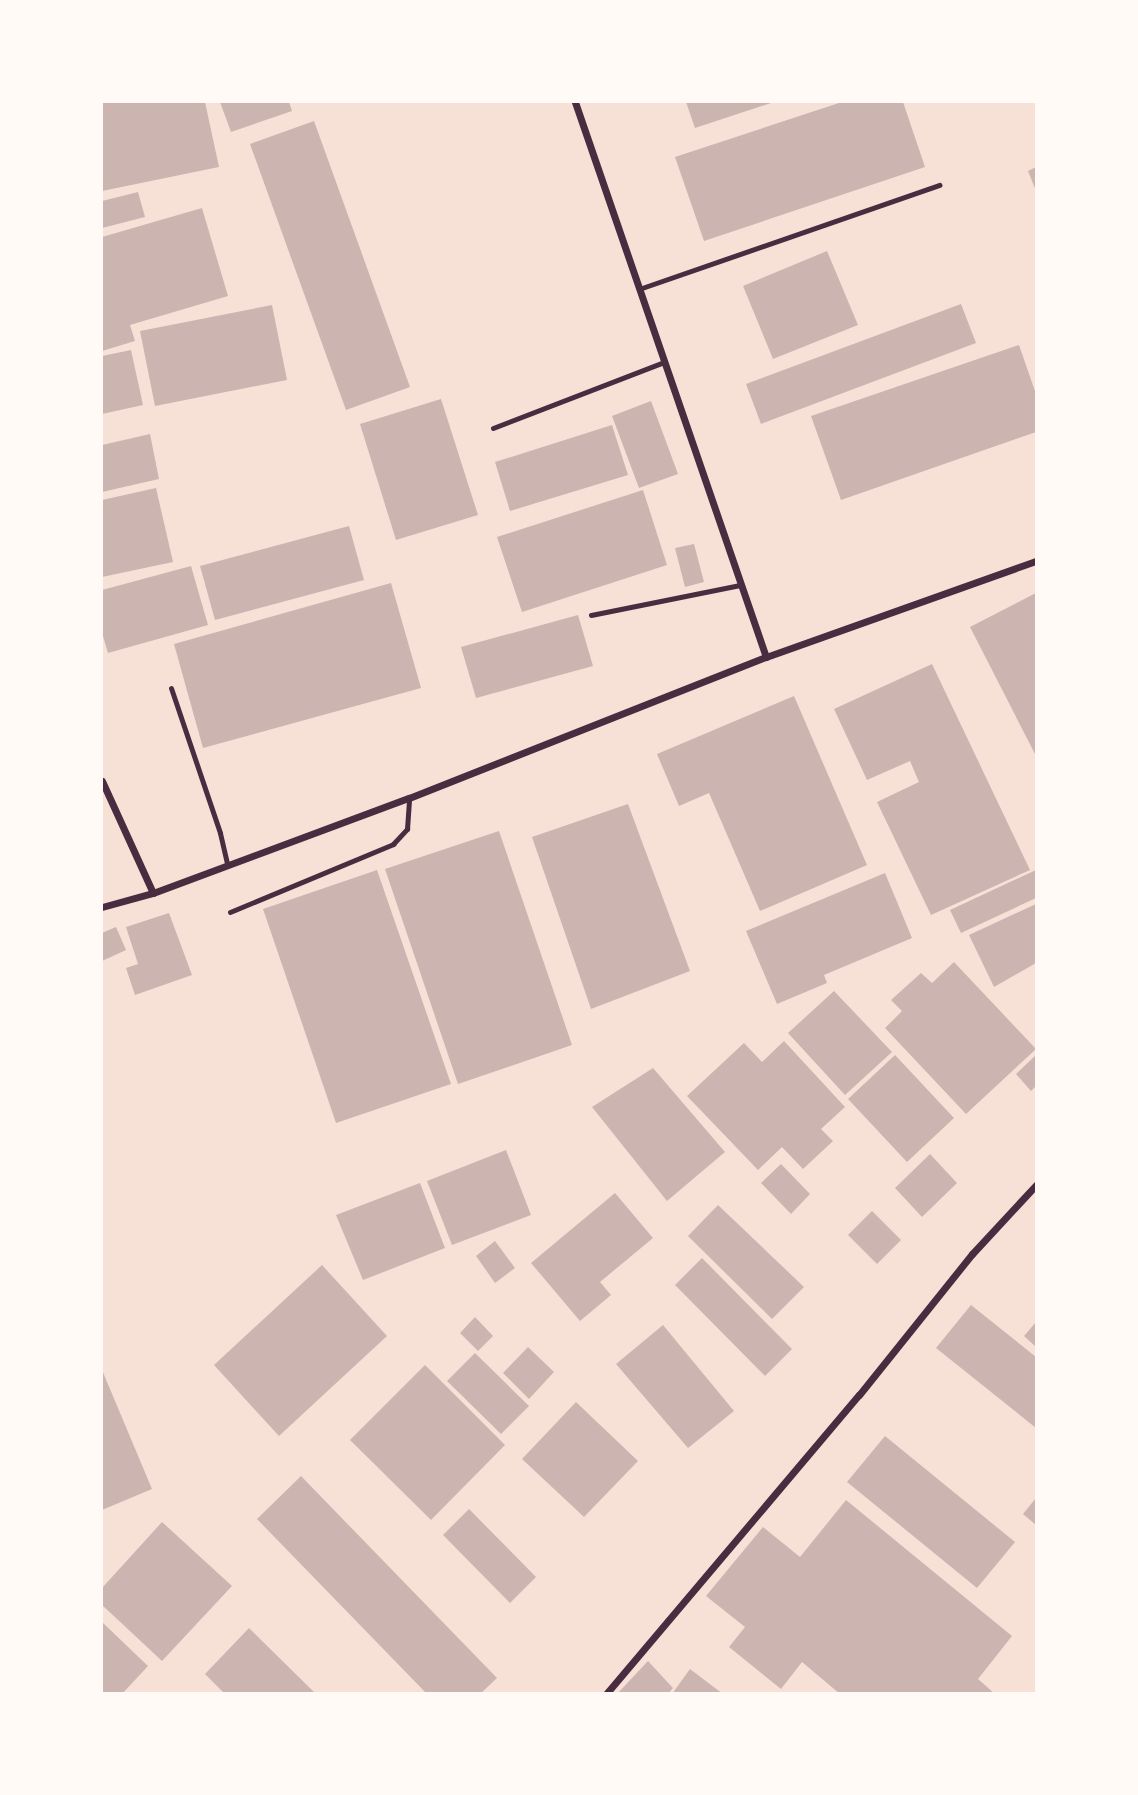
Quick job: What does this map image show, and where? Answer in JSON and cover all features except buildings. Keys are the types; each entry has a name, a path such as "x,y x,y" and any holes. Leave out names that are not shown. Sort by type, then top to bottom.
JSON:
{"street":[{"path":"575,102 766,657"},
{"path":"102,907 153,893 410,798 766,657 1037,561"},
{"path":"102,781 153,893"},
{"path":"606,1693 859,1395 972,1254 1037,1185"}],"lane":[{"path":"638,289 940,185"},
{"path":"493,428 664,362"},
{"path":"592,615 740,585"},
{"path":"171,688 220,833 227,864"},
{"path":"230,912 393,844 407,828 410,798"}]}
